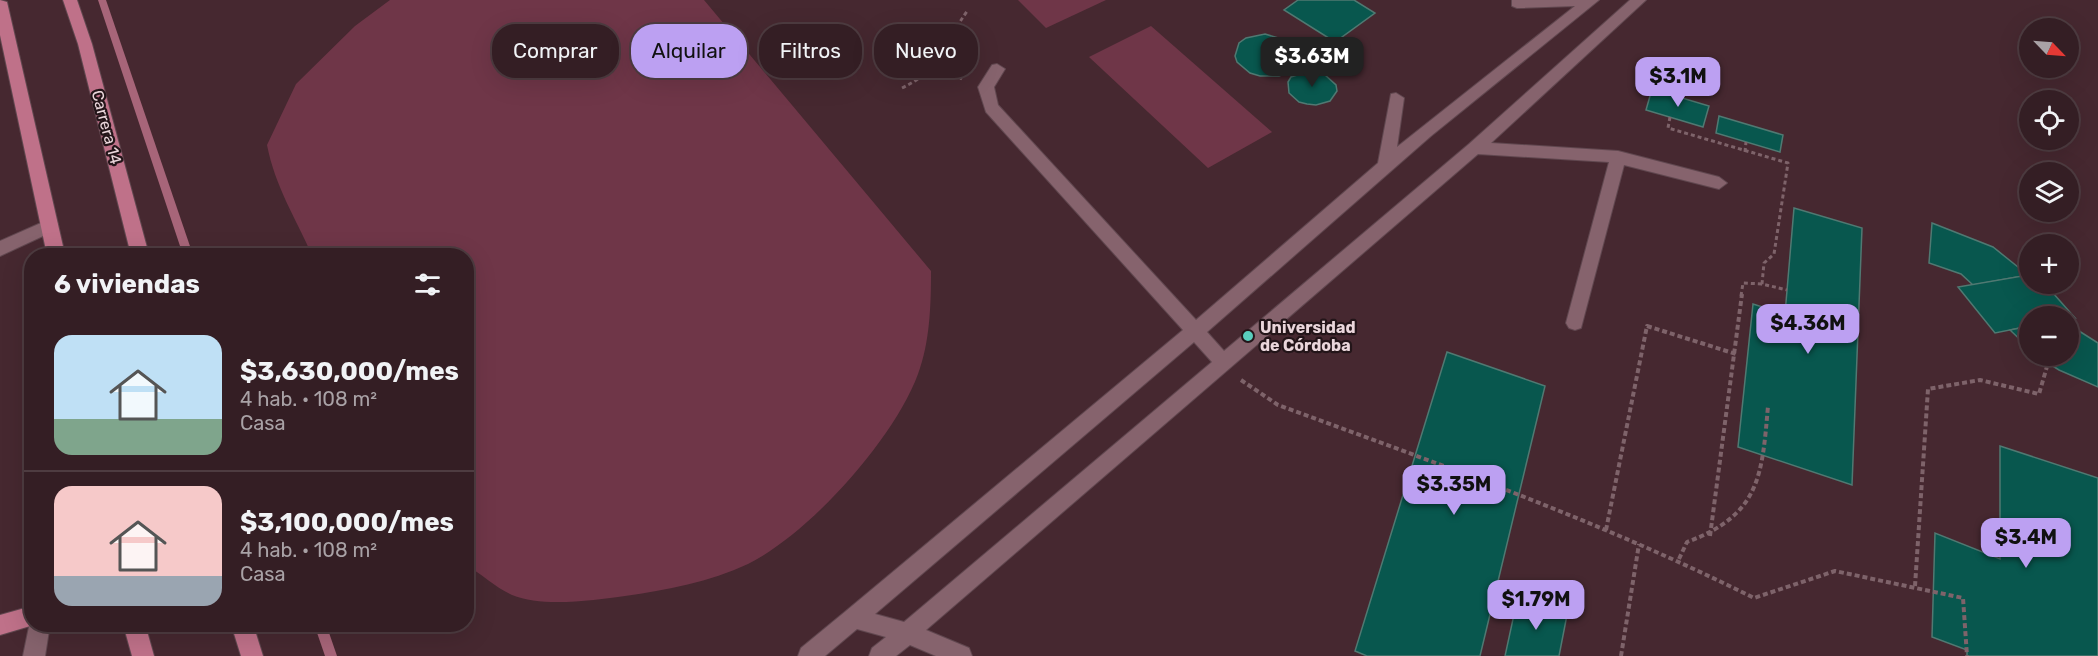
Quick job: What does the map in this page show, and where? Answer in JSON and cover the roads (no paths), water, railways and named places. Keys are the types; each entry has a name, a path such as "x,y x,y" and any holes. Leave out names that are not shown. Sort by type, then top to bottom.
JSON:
{"main road":[{"name":"Carrera 14","path":"70,0 85,44 138,248"},
{"path":"1,11 55,248"},
{"path":"0,624 24,618"},
{"path":"136,632 143,656"},
{"path":"244,632 252,656"}],"lane":[{"path":"1517,3 1592,0"},
{"path":"809,656 1195,331 1425,132 1592,0"},
{"path":"880,656 1475,148 1636,1"},
{"path":"997,69 986,81 984,92 992,108 1224,363"},
{"path":"1386,165 1396,98"},
{"path":"1475,148 1618,157 1719,183"},
{"path":"1575,323 1618,157"},
{"path":"0,249 50,225"},
{"path":"853,618 907,633 961,656"},
{"path":"34,656 38,632"}],"waterway":[{"path":"102,0 186,248"},
{"path":"323,632 331,656"}],"place":[{"name":"Universidad de Córdoba","path":"1248,336"}]}
